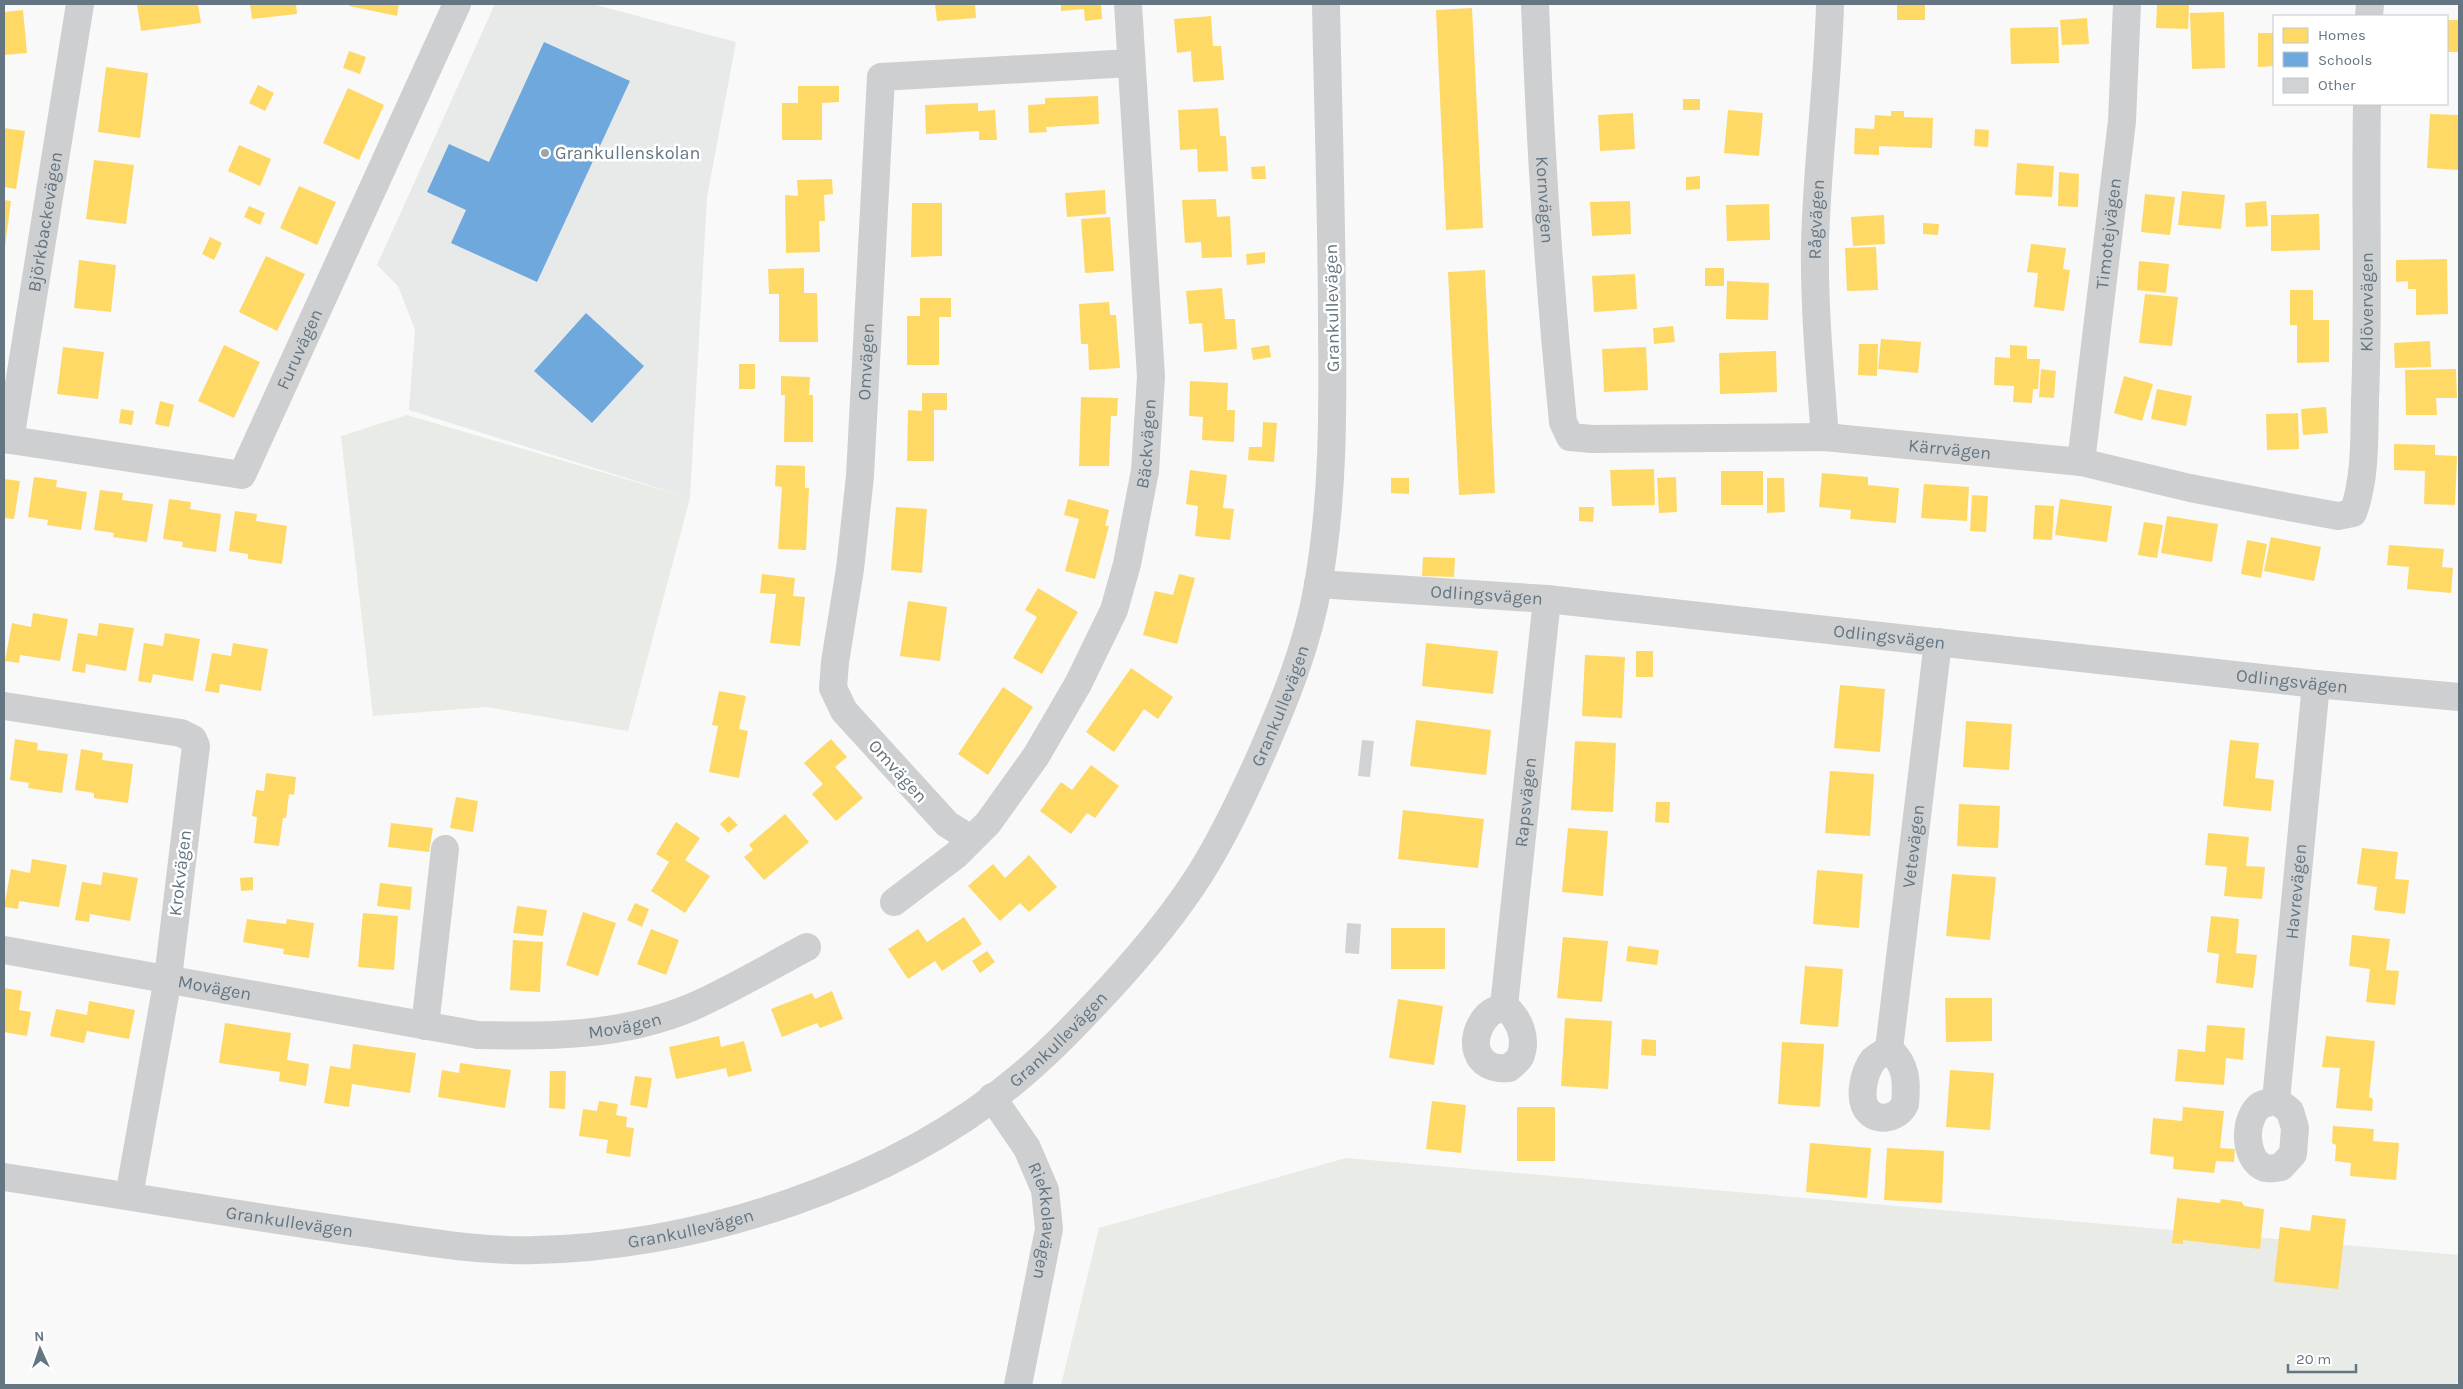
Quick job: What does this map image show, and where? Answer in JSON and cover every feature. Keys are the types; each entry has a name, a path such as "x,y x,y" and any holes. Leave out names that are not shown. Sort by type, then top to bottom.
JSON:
{"street":[{"name":"Björkbackevägen","path":"7,440 80,4"},
{"name":"Furuvägen","path":"7,440 242,475 457,4"},
{"name":"Bäckvägen","path":"894,902 956,855 988,823 1036,756 1078,684 1114,610 1127,564 1145,472 1151,377 1128,4"},
{"name":"Grankullevägen","path":"4,1177 288,1222 491,1249 535,1250 620,1244 671,1235 760,1213 848,1180 890,1160 952,1125 1019,1078 1076,1026 1150,944 1200,874 1241,800 1290,687 1318,584 1329,498 1333,371 1326,4"},
{"name":"Kornvägen","path":"1535,4 1544,216 1560,396"},
{"name":"Rågvägen","path":"1824,437 1815,244 1829,55 1830,4"},
{"name":"Timotejvägen","path":"2080,462 2122,121 2127,4"},
{"name":"Omvägen","path":"971,839 947,824 870,740 844,711 833,688 835,662 850,569 861,466 881,77 1131,63"},
{"name":"Klövervägen","path":"2358,500 2363,455 2367,361 2367,105"},
{"name":"Kärrvägen","path":"1560,396 1563,422 1570,437 1592,439 1824,437 2080,462 2190,488 2338,516 2353,513 2358,500"},
{"name":"Odlingsvägen","path":"1318,584 1547,599 2316,684 2459,697"},
{"name":"Rapsvägen","path":"1504,1006 1547,599"},
{"name":"Vetevägen","path":"1890,1050 1938,642"},
{"name":"Havrevägen","path":"2276,1100 2316,684"},
{"name":"Krokvägen","path":"4,706 181,733 193,739 196,746 168,978 129,1196"},
{"path":"425,1026 445,849"},
{"name":"Movägen","path":"4,950 478,1035 544,1037 632,1026 691,1007 807,947"},
{"name":"Riekkolavägen","path":"992,1097 1027,1148 1045,1190 1049,1229 1018,1385"}],"shaded area":[{"path":"495,4 592,4 736,42 707,197 690,498 409,410 415,330 398,286 377,265"},
{"path":"407,415 690,498 628,731 486,707 373,716 341,436"},
{"path":"1346,1158 2459,1255 2459,1378 2456,1385 1061,1385 1099,1228"}],"building: Homes":[{"path":"137,4 198,4 201,23 141,31"},
{"path":"250,4 296,4 297,14 252,19"},
{"path":"350,4 399,4 397,16 349,6"},
{"path":"935,4 975,4 976,18 937,21"},
{"path":"1061,4 1101,4 1102,19 1085,21 1084,9 1061,11"},
{"path":"1897,4 1925,4 1925,20 1897,20"},
{"path":"2157,5 2189,5 2188,29 2156,28"},
{"path":"1472,8 1483,228 1446,230 1436,10"},
{"path":"23,10 27,53 4,55 4,12"},
{"path":"2224,12 2225,68 2192,69 2190,13"},
{"path":"1211,16 1213,46 1221,46 1224,80 1193,82 1191,51 1177,53 1174,19"},
{"path":"2087,18 2089,44 2062,45 2060,20"},
{"path":"2448,20 2459,20 2459,52 2448,52"},
{"path":"2058,27 2059,63 2011,64 2010,28"},
{"path":"2258,33 2273,33 2273,66 2258,67"},
{"path":"349,51 366,57 360,74 343,68"},
{"path":"106,67 148,73 140,138 98,132"},
{"path":"258,85 274,93 265,111 249,103"},
{"path":"798,86 839,86 839,102 822,103 822,140 782,140 782,103 798,103"},
{"path":"348,88 384,105 359,160 323,143"},
{"path":"1098,96 1099,124 1046,127 1047,132 1029,133 1028,105 1045,104 1045,98"},
{"path":"1683,99 1700,99 1700,110 1683,110"},
{"path":"978,103 978,111 995,110 997,140 979,140 979,131 926,134 925,105"},
{"path":"1218,108 1220,136 1226,136 1228,171 1198,172 1197,149 1180,150 1178,110"},
{"path":"1728,110 1763,113 1759,156 1724,153"},
{"path":"1891,111 1904,111 1904,117 1933,118 1932,148 1879,146 1879,155 1854,154 1855,128 1874,129 1875,115 1891,116"},
{"path":"1633,113 1635,149 1600,151 1598,115"},
{"path":"2430,114 2459,115 2459,170 2427,168"},
{"path":"4,128 25,131 16,189 4,187"},
{"path":"1975,129 1989,130 1988,147 1974,146"},
{"path":"239,145 271,159 260,186 228,171"},
{"path":"94,160 134,165 126,224 86,219"},
{"path":"2017,163 2054,166 2052,197 2015,195"},
{"path":"1265,166 1266,179 1252,179 1251,167"},
{"path":"2059,172 2079,174 2078,207 2058,206"},
{"path":"1700,176 1700,189 1686,190 1686,177"},
{"path":"832,179 833,194 824,195 825,221 819,221 820,252 786,253 785,195 798,196 797,180"},
{"path":"299,186 336,202 317,245 280,228"},
{"path":"1105,190 1106,214 1067,217 1065,193"},
{"path":"2182,191 2225,195 2221,229 2178,225"},
{"path":"2145,194 2175,197 2170,235 2141,232"},
{"path":"1216,199 1217,217 1230,216 1232,257 1202,258 1201,242 1185,243 1182,200"},
{"path":"4,200 11,201 5,246 4,246"},
{"path":"1630,201 1631,234 1592,236 1590,202"},
{"path":"2266,201 2268,226 2246,227 2245,203"},
{"path":"912,203 942,203 942,256 911,257"},
{"path":"1769,204 1770,240 1727,241 1726,205"},
{"path":"249,206 265,213 260,225 244,217"},
{"path":"2319,214 2320,250 2271,251 2271,215"},
{"path":"1884,215 1885,244 1853,246 1851,217"},
{"path":"1110,217 1114,271 1085,273 1081,219"},
{"path":"1923,223 1939,224 1938,235 1923,234"},
{"path":"210,237 222,243 214,260 202,254"},
{"path":"2031,244 2066,248 2063,269 2070,270 2064,311 2034,307 2038,273 2027,272"},
{"path":"1876,247 1878,290 1847,291 1845,248"},
{"path":"1265,252 1265,263 1247,265 1246,254"},
{"path":"266,256 305,274 277,331 239,312"},
{"path":"2447,259 2448,314 2416,315 2416,289 2408,289 2408,281 2396,282 2396,260"},
{"path":"79,260 116,265 111,312 74,308"},
{"path":"2139,261 2169,264 2166,293 2137,290"},
{"path":"804,268 804,293 817,293 818,342 779,342 779,294 769,294 768,269"},
{"path":"1705,268 1724,268 1724,286 1705,286"},
{"path":"1485,270 1495,493 1459,495 1448,272"},
{"path":"1635,274 1637,309 1594,312 1592,276"},
{"path":"1727,281 1769,283 1768,320 1726,319"},
{"path":"1222,288 1225,319 1235,319 1237,349 1204,352 1202,323 1189,324 1186,291"},
{"path":"2290,290 2313,290 2313,320 2329,320 2329,362 2297,363 2297,325 2290,325"},
{"path":"2145,294 2178,297 2172,346 2139,343"},
{"path":"920,298 951,298 951,317 939,317 939,365 907,365 907,316 920,316"},
{"path":"1109,302 1110,315 1116,315 1120,368 1089,370 1088,344 1081,344 1079,304"},
{"path":"1673,326 1675,342 1654,344 1653,328"},
{"path":"1881,339 1921,342 1918,373 1878,369"},
{"path":"2430,341 2431,367 2395,368 2394,343"},
{"path":"1859,344 1878,344 1877,376 1858,375"},
{"path":"224,345 260,362 234,418 198,401"},
{"path":"1269,345 1271,357 1253,360 1251,348"},
{"path":"2010,345 2027,346 2027,359 2040,359 2038,389 2033,389 2032,403 2013,402 2014,386 1994,385 1995,357 2010,358"},
{"path":"63,347 104,352 98,399 57,394"},
{"path":"1646,347 1648,390 1604,392 1602,349"},
{"path":"1776,351 1777,392 1720,394 1719,353"},
{"path":"739,364 755,364 755,389 739,389"},
{"path":"2041,369 2056,371 2054,398 2039,397"},
{"path":"2456,369 2457,398 2436,398 2437,415 2406,415 2405,370"},
{"path":"781,376 810,377 809,395 813,395 813,442 784,442 785,395 781,395"},
{"path":"2124,376 2153,384 2142,421 2114,413"},
{"path":"1190,381 1228,383 1227,410 1235,410 1234,442 1202,440 1203,417 1189,416"},
{"path":"2157,389 2192,396 2186,426 2151,419"},
{"path":"922,393 947,393 947,410 934,410 934,461 907,461 908,410 922,411"},
{"path":"1081,397 1118,398 1117,416 1111,416 1109,466 1079,466"},
{"path":"160,401 174,405 169,427 155,424"},
{"path":"2326,407 2328,433 2303,435 2301,409"},
{"path":"121,409 134,411 132,425 119,423"},
{"path":"2298,413 2299,449 2267,450 2266,414"},
{"path":"1263,422 1277,423 1274,462 1248,460 1249,447 1262,447"},
{"path":"2394,444 2435,445 2435,455 2457,456 2455,505 2424,504 2425,471 2394,470"},
{"path":"776,465 805,466 805,488 809,488 806,550 778,549 782,487 775,486"},
{"path":"1654,469 1655,505 1612,506 1610,470"},
{"path":"1190,470 1227,475 1223,508 1234,509 1230,540 1195,536 1198,506 1186,504"},
{"path":"1721,471 1763,471 1763,505 1721,505"},
{"path":"1822,473 1868,477 1868,485 1899,488 1896,523 1850,519 1851,510 1819,507"},
{"path":"34,477 57,480 56,487 87,492 81,530 47,525 48,520 28,517"},
{"path":"1676,477 1677,512 1659,513 1657,478"},
{"path":"1391,478 1409,478 1409,494 1391,493"},
{"path":"1767,478 1784,478 1785,512 1767,513"},
{"path":"4,479 20,481 14,519 4,518"},
{"path":"1924,484 1969,487 1967,521 1921,518"},
{"path":"100,490 123,493 122,500 153,504 147,542 113,537 114,533 94,530"},
{"path":"1972,495 1988,496 1986,532 1970,531"},
{"path":"169,499 191,502 190,509 221,514 216,552 182,547 183,542 163,539"},
{"path":"1068,499 1109,510 1105,526 1109,526 1095,579 1065,571 1079,519 1064,515"},
{"path":"2060,499 2112,506 2107,542 2055,535"},
{"path":"2035,505 2054,506 2052,540 2033,539"},
{"path":"896,507 927,509 922,573 891,570"},
{"path":"1579,507 1594,507 1593,522 1579,521"},
{"path":"235,511 257,514 256,521 287,526 282,564 248,559 248,554 229,551"},
{"path":"2167,516 2218,524 2212,562 2161,553"},
{"path":"2144,522 2163,525 2157,558 2138,555"},
{"path":"2271,537 2321,547 2314,581 2264,571"},
{"path":"2247,540 2267,544 2261,578 2241,574"},
{"path":"2389,545 2444,549 2442,567 2453,568 2451,593 2407,589 2409,567 2387,565"},
{"path":"1423,557 1455,558 1454,577 1422,576"},
{"path":"762,574 795,578 793,596 805,597 800,646 770,643 776,594 760,593"},
{"path":"1179,574 1195,578 1177,644 1143,635 1155,591 1173,595"},
{"path":"1038,588 1078,612 1042,674 1013,658 1037,617 1025,610"},
{"path":"908,601 947,607 940,661 900,656"},
{"path":"33,613 68,619 60,661 20,655 19,663 5,661 12,623 31,627"},
{"path":"99,623 134,628 126,671 86,664 85,673 72,671 78,633 97,636"},
{"path":"165,633 200,639 193,681 153,674 151,683 138,681 144,643 163,646"},
{"path":"233,643 268,649 261,691 220,684 219,693 205,691 212,653 231,656"},
{"path":"1426,643 1498,651 1493,694 1422,686"},
{"path":"1636,651 1653,651 1653,677 1636,677"},
{"path":"1585,655 1625,657 1622,718 1582,716"},
{"path":"1131,668 1173,697 1158,719 1144,709 1114,752 1086,732"},
{"path":"1840,685 1885,689 1880,752 1834,748"},
{"path":"1003,687 1033,707 988,775 958,754"},
{"path":"719,691 746,696 739,729 748,731 739,778 709,772 718,726 712,725"},
{"path":"1416,720 1491,730 1486,775 1410,766"},
{"path":"1966,721 2012,724 2009,770 1963,767"},
{"path":"15,739 38,743 37,750 68,754 62,793 28,788 29,783 10,780"},
{"path":"831,739 847,757 835,767 863,798 836,821 812,794 823,784 804,763"},
{"path":"2230,740 2259,743 2255,778 2274,780 2271,811 2223,806"},
{"path":"1575,741 1616,743 1613,812 1571,810"},
{"path":"81,749 103,753 102,760 133,764 128,803 94,798 94,793 75,790"},
{"path":"1091,765 1119,786 1095,818 1087,813 1071,834 1040,811 1061,782 1072,790"},
{"path":"1830,771 1874,774 1870,836 1825,833"},
{"path":"266,773 296,777 294,795 289,794 286,818 283,818 279,846 254,843 257,817 252,816 256,790 264,791"},
{"path":"456,797 478,801 473,832 450,828"},
{"path":"1656,802 1670,802 1669,823 1655,822"},
{"path":"1959,804 2000,806 1998,848 1957,846"},
{"path":"1403,810 1484,819 1478,868 1398,859"},
{"path":"785,814 809,842 764,880 744,857 753,850 749,845"},
{"path":"729,816 738,825 728,833 720,824"},
{"path":"676,822 700,838 685,860 710,876 685,913 651,891 669,862 656,854"},
{"path":"391,823 433,828 429,852 388,847"},
{"path":"1568,828 1608,831 1603,896 1562,892"},
{"path":"2208,833 2249,837 2246,866 2265,867 2262,899 2224,896 2227,867 2205,865"},
{"path":"2362,848 2398,852 2395,879 2409,880 2405,914 2374,910 2377,887 2357,884"},
{"path":"1029,855 1057,887 1029,912 1020,903 1000,921 968,886 993,864 1005,878"},
{"path":"32,859 67,865 59,907 19,901 18,909 4,907 11,869 30,873"},
{"path":"1817,870 1863,874 1859,928 1813,924"},
{"path":"103,872 138,878 130,921 90,914 89,922 75,920 82,882 101,885"},
{"path":"1952,874 1996,877 1990,940 1946,936"},
{"path":"253,877 253,890 241,891 240,878"},
{"path":"380,883 412,887 410,910 377,906"},
{"path":"635,903 649,909 642,927 627,920"},
{"path":"517,906 547,910 543,936 513,933"},
{"path":"583,912 616,923 598,976 566,965"},
{"path":"363,913 398,916 394,970 358,967"},
{"path":"2211,916 2239,919 2236,953 2257,955 2253,988 2216,983 2219,954 2207,952"},
{"path":"964,917 982,944 942,971 935,961 908,979 888,949 918,929 927,942"},
{"path":"247,919 286,924 287,919 314,923 309,958 283,954 284,949 243,942"},
{"path":"1391,928 1445,928 1445,969 1391,969"},
{"path":"651,929 679,940 666,975 637,964"},
{"path":"2352,935 2390,939 2386,970 2399,971 2395,1005 2366,1002 2370,969 2349,966"},
{"path":"1563,937 1608,941 1602,1002 1557,998"},
{"path":"513,940 543,942 540,992 510,990"},
{"path":"1628,946 1659,950 1657,965 1626,961"},
{"path":"987,951 995,962 980,973 972,961"},
{"path":"1805,966 1843,969 1838,1027 1800,1024"},
{"path":"4,988 22,991 19,1010 31,1012 27,1036 4,1032"},
{"path":"832,991 843,1019 820,1028 817,1023 782,1037 771,1009 812,993 815,999"},
{"path":"1945,998 1992,998 1992,1041 1946,1042"},
{"path":"1398,999 1443,1006 1434,1065 1389,1058"},
{"path":"89,1001 135,1010 129,1039 87,1031 84,1043 50,1036 56,1009 87,1015"},
{"path":"1565,1018 1612,1021 1608,1089 1561,1086"},
{"path":"225,1023 291,1033 287,1060 309,1064 306,1086 279,1081 280,1072 219,1063"},
{"path":"2207,1025 2245,1028 2243,1060 2226,1058 2224,1085 2175,1081 2178,1049 2205,1052"},
{"path":"719,1036 721,1047 744,1041 752,1071 728,1077 726,1068 676,1079 669,1047"},
{"path":"2326,1036 2375,1041 2369,1097 2373,1099 2372,1111 2336,1108 2340,1068 2322,1067"},
{"path":"1642,1039 1656,1040 1656,1056 1641,1055"},
{"path":"1782,1042 1824,1044 1820,1107 1778,1104"},
{"path":"353,1044 416,1053 410,1093 352,1084 349,1107 324,1103 330,1066 350,1069"},
{"path":"460,1063 511,1070 505,1108 438,1097 442,1070 459,1073"},
{"path":"1950,1070 1994,1073 1990,1130 1946,1127"},
{"path":"550,1071 566,1071 565,1109 549,1108"},
{"path":"635,1076 652,1078 647,1108 630,1105"},
{"path":"599,1101 618,1104 616,1115 627,1117 626,1127 634,1128 630,1157 606,1153 608,1140 579,1136 583,1109 597,1111"},
{"path":"1432,1101 1466,1105 1461,1153 1426,1149"},
{"path":"1517,1107 1555,1107 1555,1161 1517,1161"},
{"path":"2183,1107 2224,1111 2220,1148 2235,1149 2234,1162 2216,1161 2214,1173 2173,1169 2174,1157 2150,1154 2153,1118 2182,1121"},
{"path":"2333,1126 2374,1129 2373,1141 2399,1143 2396,1180 2350,1176 2351,1163 2335,1161 2336,1145 2332,1143"},
{"path":"1810,1143 1871,1148 1867,1198 1806,1192"},
{"path":"1887,1148 1944,1151 1942,1203 1884,1200"},
{"path":"2177,1198 2220,1203 2221,1199 2242,1202 2244,1206 2264,1209 2260,1249 2183,1240 2183,1244 2172,1243"},
{"path":"2312,1215 2346,1219 2338,1289 2274,1282 2280,1227 2310,1231"}],"building: Schools":[{"name":"Grankullenskolan","path":"544,42 630,81 537,282 451,243 466,210 427,192 449,144 489,162"},
{"path":"586,313 644,366 592,423 534,371"}],"building: Other":[{"path":"1362,740 1374,741 1370,777 1358,776"},
{"path":"1347,923 1361,924 1359,954 1345,953"}],"place":[{"name":"Grankullenskolan","path":"545,153"}]}
